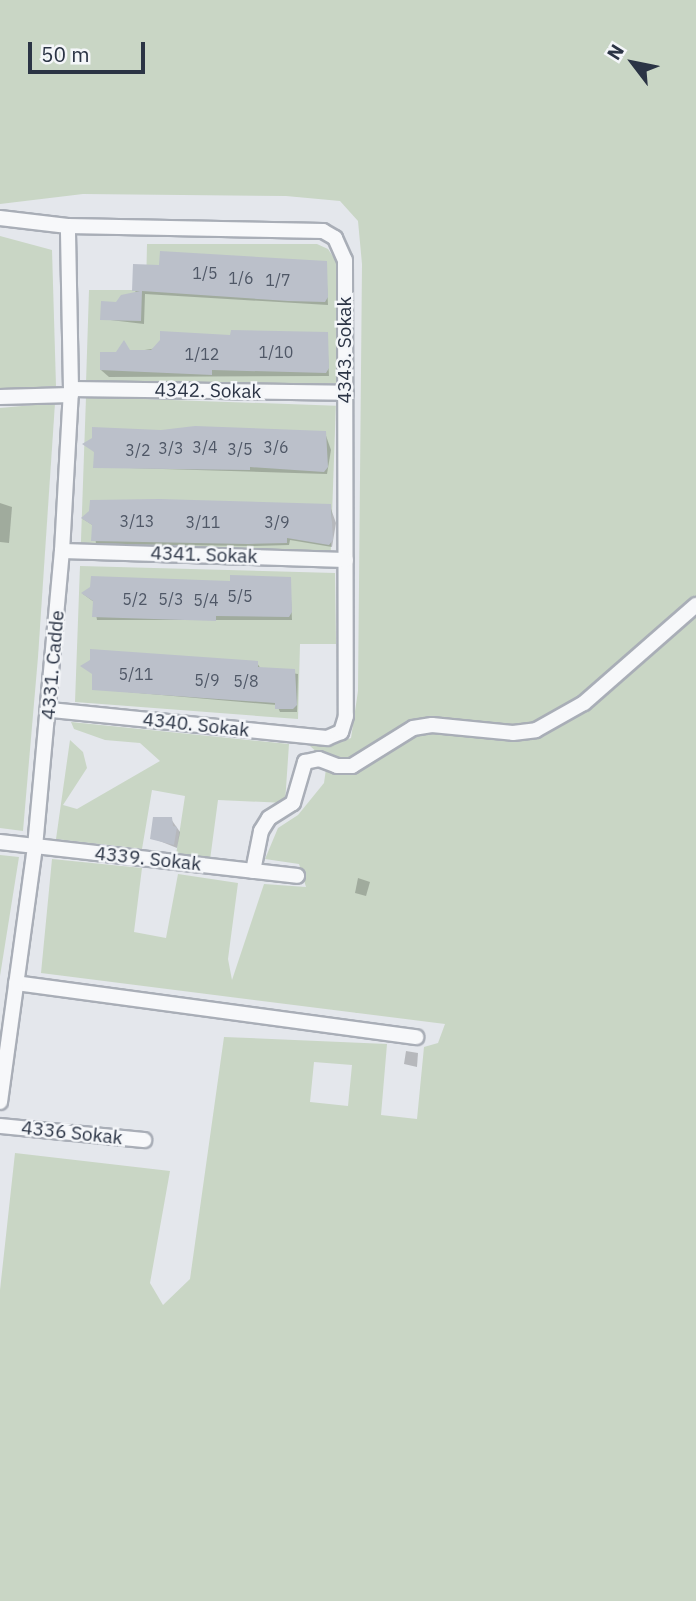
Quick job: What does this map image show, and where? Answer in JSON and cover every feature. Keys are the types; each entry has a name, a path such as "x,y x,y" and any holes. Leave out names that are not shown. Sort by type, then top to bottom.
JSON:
{"street":[{"path":"0,218 68,226"},
{"name":"4331. Cadde","path":"0,1102 35,847 50,710 71,392 68,226"},
{"name":"4343. Sokak","path":"68,226 323,230 335,238 345,260 346,716 341,732"},
{"name":"4342. Sokak","path":"0,397 71,392 345,393"},
{"name":"4341. Sokak","path":"62,551 346,560"},
{"path":"253,871 261,831 269,818 293,803 306,762 319,759 337,766 352,766 413,728 432,725 513,733 536,730 584,703 696,605"},
{"name":"4340. Sokak","path":"50,710 327,738 341,732"},
{"name":"4339. Sokak","path":"0,842 296,876"},
{"path":"16,983 416,1037"},
{"name":"4336 Sokak","path":"0,1126 144,1140"}],"green space":[{"path":"0,0 696,0 696,597 580,698 527,728 407,720 377,746 346,763 319,754 310,746 330,746 351,738 358,691 362,264 358,221 340,201 286,196 83,194 0,204"},
{"path":"0,236 52,250 56,386 0,390"},
{"path":"147,244 317,244 328,249 338,264 337,383 86,383 89,290 146,290"},
{"path":"86,397 336,406 331,555 81,546"},
{"path":"55,403 23,831 0,828 0,408"},
{"path":"80,566 335,573 336,644 300,644 298,719 75,702"},
{"path":"696,612 696,1601 0,1601 0,1290 15,1153 170,1171 150,1283 163,1305 190,1279 224,1037 387,1044 381,1115 417,1119 424,1047 438,1043 445,1024 41,973 52,859 142,868 134,932 166,938 178,874 238,883 228,959 232,980 264,884 306,887 299,864 265,859 278,828 298,815 324,783 326,769 348,773 413,736 435,730 502,741 544,732 578,716","holes":["314,1062 352,1065 348,1106 310,1102"]},
{"path":"71,722 289,744 285,803 218,800 210,860 176,855 185,796 152,790 142,849 56,839 70,740 83,752 87,768 63,805 77,809 160,761 140,743 105,740 74,729"},
{"path":"0,855 19,857 0,976"}],"building":[{"path":"160,251 327,261 328,297 325,302 288,301 142,291 141,321 100,320 101,301 116,302 121,295 140,291 132,291 133,264 159,265"},
{"path":"231,330 328,332 329,368 326,373 212,370 212,375 100,370 100,352 116,352 124,340 130,350 151,350 160,340 160,331 230,335"},
{"path":"195,426 326,431 328,467 324,472 250,467 250,470 93,468 94,452 82,444 92,438 92,427 161,430"},
{"path":"159,499 331,504 333,540 329,545 287,538 287,543 248,544 91,541 92,525 81,518 89,511 90,500"},
{"path":"230,575 291,577 292,612 289,617 216,616 216,621 92,617 93,601 81,593 90,587 91,576 230,581"},
{"path":"90,649 258,661 258,667 295,669 297,705 293,709 275,709 275,703 92,690 92,674 80,666 90,660"},
{"path":"153,817 172,817 173,826 177,827 174,845 150,839"}]}
